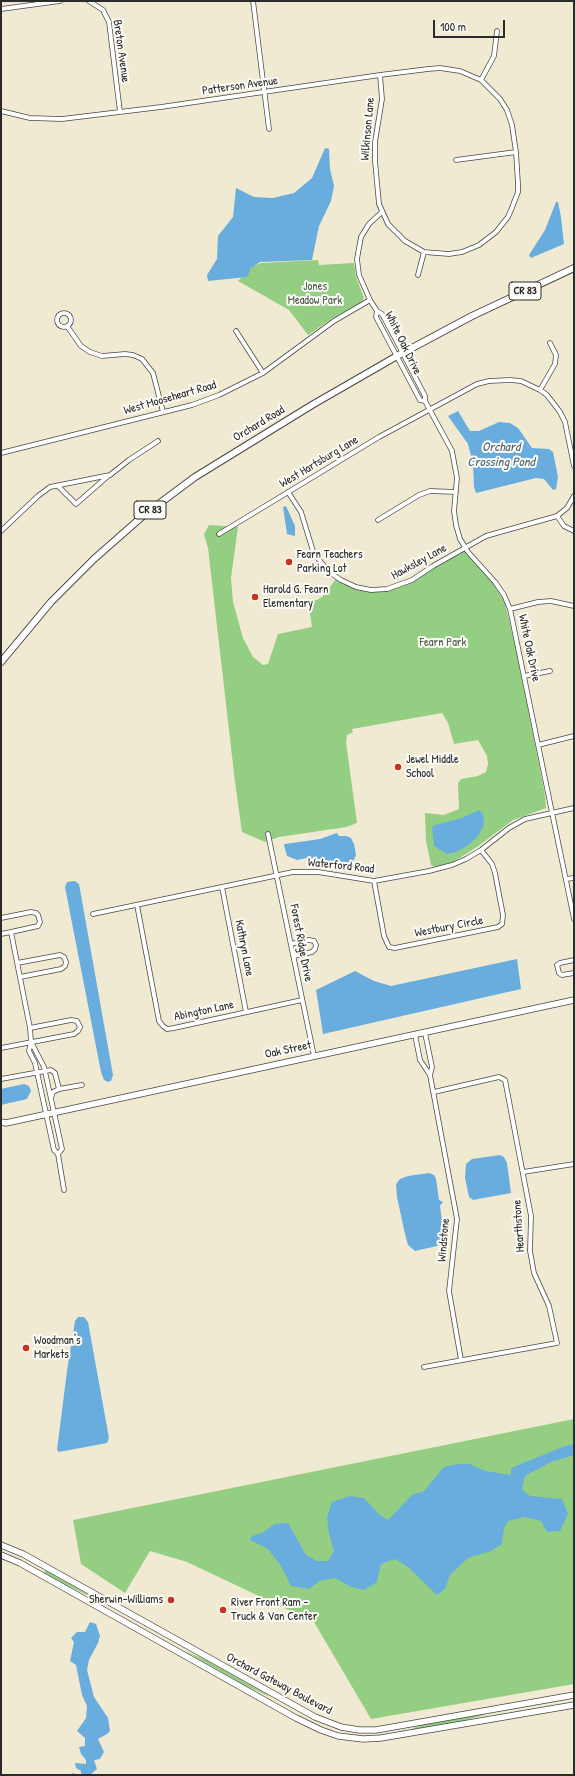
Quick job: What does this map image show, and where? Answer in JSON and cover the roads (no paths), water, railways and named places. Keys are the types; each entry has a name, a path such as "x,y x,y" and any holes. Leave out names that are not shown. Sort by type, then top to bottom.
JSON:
{"main road":[{"name":"Orchard Road","path":"1,662 34,620 67,585 144,515 178,489 226,457 312,405 400,355 476,314 574,268"}],"street":[{"path":"1,9 60,1"},
{"name":"Breton Avenue","path":"89,1 103,10 109,22 120,112"},
{"path":"253,1 269,129"},
{"path":"481,80 494,56 497,31"},
{"name":"Patterson Avenue","path":"1,111 30,118 51,119 120,112 380,75 440,68 460,71 481,80"},
{"name":"Wilkinson Lane","path":"380,75 382,99 374,156 376,184 382,212 392,229 400,238 424,252 439,254 462,252 479,245 496,232 508,217 518,192 519,176 514,132 507,110 495,92 481,80"},
{"path":"456,160 516,152"},
{"name":"White Oak Drive","path":"382,212 364,231 357,251 359,275 376,311 382,314 400,355 425,396 425,401 452,451 457,478 454,510 460,538 465,547 496,582 510,609 574,919"},
{"path":"418,275 424,252"},
{"name":"West Mooseheart Road","path":"1,453 192,405 219,395 263,373 329,324 370,300"},
{"path":"67,326 81,346 90,352 102,356 126,354 142,359 153,373 163,412"},
{"path":"236,331 263,373"},
{"path":"540,390 554,364 556,355 550,343"},
{"name":"West Hartsburg Lane","path":"219,534 430,409 477,384 489,381 521,381 540,390 555,404 565,422 574,466"},
{"path":"58,486 76,504 129,460 158,441"},
{"path":"1,531 38,496 50,488 110,475"},
{"path":"378,520 419,495 430,491 456,492"},
{"name":"Hawksley Lane","path":"288,492 301,512 313,550 329,572 356,587 371,590 387,589 399,586 412,580 465,547 486,536 557,516"},
{"path":"574,496 567,508 557,516 564,526 574,531"},
{"path":"510,609 525,604 544,601 574,606"},
{"path":"524,676 550,671"},
{"path":"538,745 574,736"},
{"name":"Waterford Road","path":"93,914 303,871 374,881 429,871 452,865 481,850 509,828 525,819 574,808"},
{"name":"Forest Ridge Drive","path":"268,834 314,1056"},
{"name":"Westbury Circle","path":"374,881 384,936 389,947 395,948 494,928 502,924 503,915 492,864 481,850"},
{"path":"566,879 574,878"},
{"name":"Kathryn Lane","path":"222,887 246,1012"},
{"path":"569,892 574,891"},
{"name":"Abington Lane","path":"137,905 159,1022 167,1029 302,1000"},
{"path":"1,918 31,912 38,915 40,922 38,926 1,934"},
{"path":"11,932 30,1028 31,1042 29,1051 35,1063 54,1150 58,1154 64,1190"},
{"path":"291,944 309,940 314,941 316,945 312,952 294,956"},
{"path":"17,963 60,955 64,957 66,962 65,966 61,969 20,977"},
{"path":"574,960 560,963 557,965 557,970 559,974 562,975 574,973"},
{"name":"Oak Street","path":"3,1124 574,1000"},
{"path":"1,1048 74,1034 80,1027 77,1021 71,1020 30,1028"},
{"name":"Windstone","path":"425,1033 432,1067 430,1075"},
{"name":"Windstone","path":"415,1035 420,1060 430,1075 434,1092 457,1219 449,1291 461,1360"},
{"path":"31,1042 41,1059 44,1071 62,1149 58,1154"},
{"path":"35,1063 41,1059"},
{"path":"1,1079 50,1070 56,1072 60,1089"},
{"name":"Hearthstone","path":"434,1092 499,1077 505,1080 531,1216 530,1251 534,1273 550,1306 557,1343 461,1360"},
{"path":"50,1100 52,1093 60,1089 82,1085"},
{"path":"523,1172 574,1164"},
{"path":"424,1367 461,1360"},
{"name":"Orchard Gateway Boulevard","path":"1,1545 23,1554 315,1717 342,1727 359,1730 384,1729 574,1695"},
{"name":"Orchard Gateway Boulevard","path":"1,1555 20,1563 296,1718 338,1736 363,1739 381,1738 574,1705"}],"water":[{"path":"325,148 329,149 330,169 334,186 331,201 319,226 312,260 260,262 251,268 247,277 208,281 207,275 217,259 218,236 233,217 236,188 254,197 273,198 294,193 312,178"},
{"path":"556,202 558,202 561,217 564,244 531,258 529,255 545,230"},
{"name":"Orchard Crossing Pond","path":"458,411 470,431 479,431 499,422 510,423 518,428 532,448 549,449 553,452 558,477 556,489 553,490 544,479 536,478 476,493 474,487 473,464 468,444 448,416"},
{"path":"286,506 295,526 295,536 287,534 283,507"},
{"path":"479,810 483,814 483,827 478,836 467,846 456,852 447,854 434,846 432,827 462,818"},
{"path":"337,833 339,836 351,838 356,855 353,862 344,863 307,858 297,860 287,856 285,844 320,839"},
{"path":"75,881 79,884 113,1075 111,1081 108,1082 104,1080 101,1072 65,887 67,882"},
{"path":"517,959 521,989 323,1034 316,990 355,971 374,981 391,986"},
{"path":"24,1084 29,1086 31,1091 27,1099 1,1105 1,1089"},
{"path":"500,1155 504,1157 507,1163 511,1193 473,1200 469,1197 465,1178 466,1164 472,1159"},
{"path":"429,1173 434,1175 436,1179 439,1200 443,1202 440,1206 442,1221 440,1240 437,1246 415,1251 408,1245 397,1197 396,1184 400,1179 408,1176"},
{"path":"78,1317 84,1317 88,1322 109,1438 107,1443 59,1452 57,1450 67,1371 75,1321"},
{"path":"574,1444 574,1455 551,1462 525,1476 522,1489 530,1496 562,1499 568,1514 560,1531 547,1532 541,1521 524,1517 508,1521 504,1528 502,1544 491,1551 468,1558 450,1575 445,1589 437,1595 408,1567 395,1559 381,1564 377,1582 364,1590 351,1587 335,1578 320,1581 309,1589 291,1586 281,1566 268,1549 250,1540 252,1536 262,1533 275,1524 288,1523 306,1555 317,1561 328,1561 334,1551 329,1534 327,1517 332,1502 350,1496 364,1498 380,1515 388,1520 412,1495 424,1491 444,1467 457,1464 470,1464 485,1471 511,1475 511,1468 565,1446"},
{"path":"90,1622 96,1624 100,1636 89,1660 87,1670 94,1697 108,1718 110,1731 98,1739 104,1752 100,1759 94,1760 97,1769 90,1775 81,1775 81,1771 76,1768 75,1763 86,1764 86,1760 81,1754 79,1747 85,1746 85,1738 77,1731 86,1718 87,1706 82,1695 76,1665 70,1661 74,1642 71,1638 77,1632 85,1632"}],"place":[{"name":"Fearn Teachers Parking Lot","path":"289,562"},
{"name":"Harold G. Fearn Elementary","path":"255,597"},
{"name":"Jewel Middle School","path":"398,767"},
{"name":"Woodman's Markets","path":"26,1348"},
{"name":"Sherwin-Williams","path":"171,1600"},
{"name":"River Front Ram - Truck & Van Center","path":"223,1610"}],"park label":[{"name":"Jones Meadow Park","path":"315,294"},
{"name":"Fearn Park","path":"443,643"}]}
